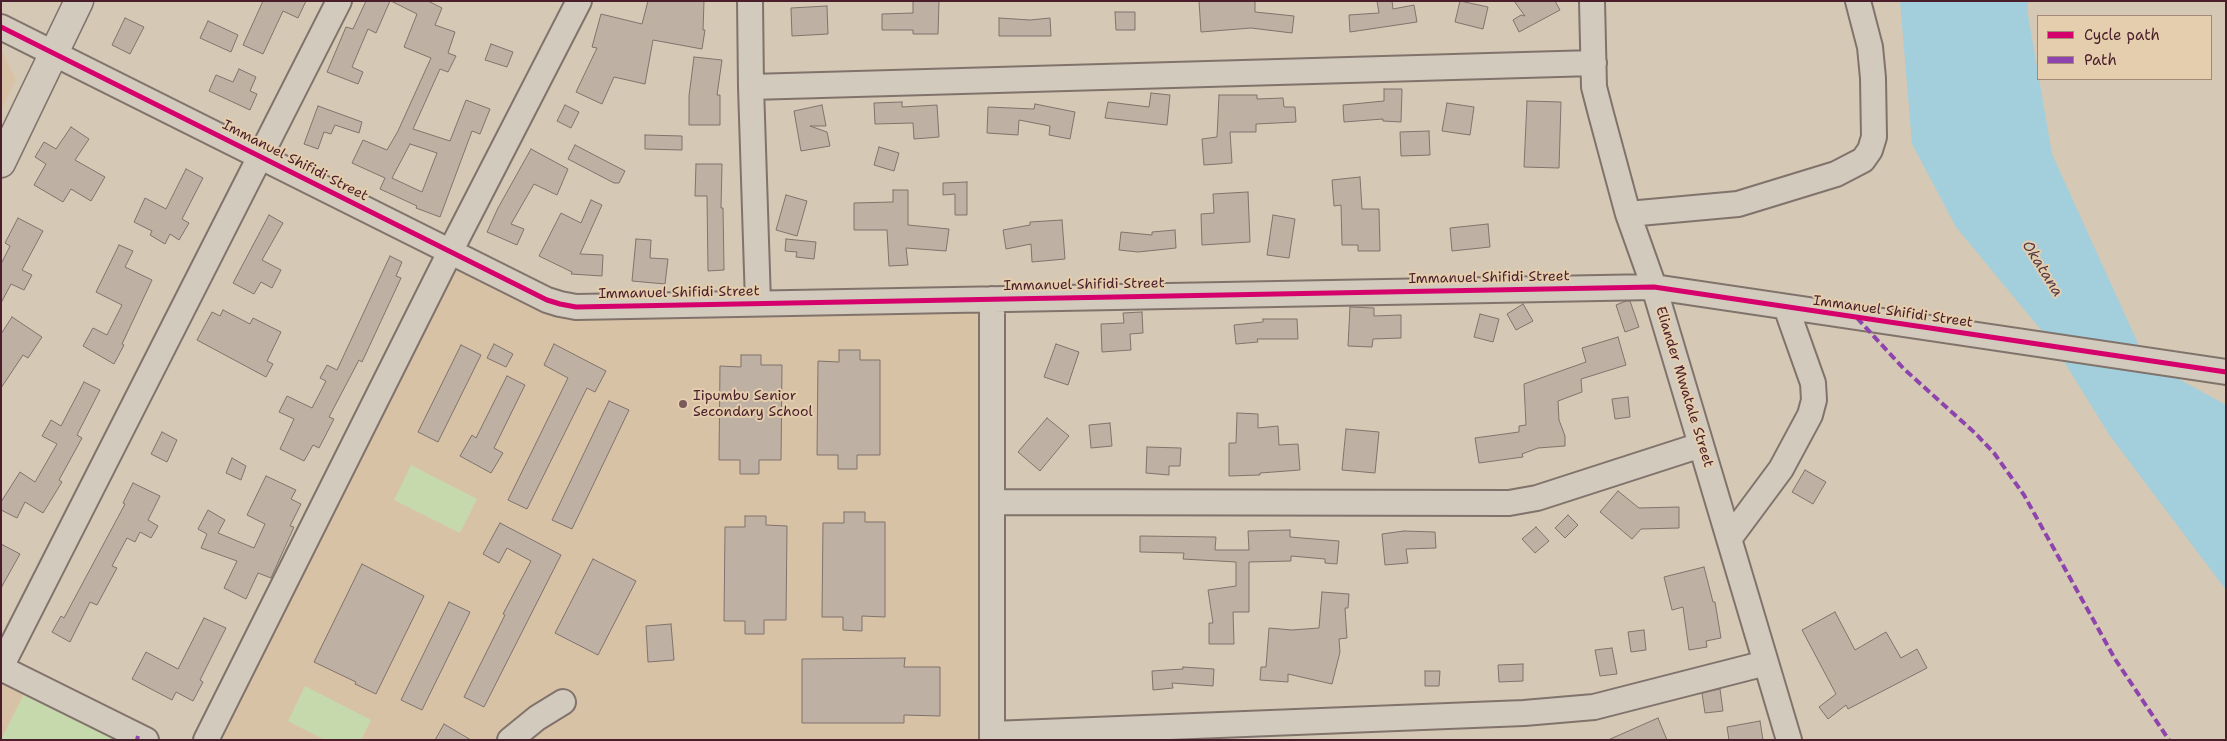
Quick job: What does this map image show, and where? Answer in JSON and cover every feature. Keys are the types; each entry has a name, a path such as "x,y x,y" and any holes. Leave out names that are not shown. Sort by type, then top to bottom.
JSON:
{"main road":[{"path":"2,161 79,1"}],"street":[{"path":"146,740 1,668 262,157 339,1"},
{"path":"206,740 450,252 579,1"},
{"path":"750,1 750,87 758,302"},
{"name":"Eliander Mwatale Street","path":"1592,1 1597,100 1628,214 1654,287 1789,740"},
{"path":"1628,214 1738,204 1836,174 1863,160 1870,150 1874,137 1873,88 1870,46 1858,1"},
{"name":"Immanuel Shifidi Street","path":"1,27 450,252 547,300 560,304 576,306 1654,287 2226,372"},
{"path":"750,87 1594,63"},
{"path":"992,299 992,737 1524,713 1594,707 1766,663"},
{"path":"1729,539 1781,469 1810,416 1814,400 1813,383 1786,308"},
{"path":"992,502 1509,503 1537,498 1701,445"},
{"path":"510,740 537,718 563,702"}],"shaded area":[{"path":"1,49 16,80 1,110"},
{"name":"Iipumbu Senior Secondary School","path":"450,252 547,300 992,299 992,740 206,740"},
{"path":"1,681 25,692 1,739"}],"green space":[{"path":"411,465 477,499 460,533 394,500"},
{"path":"305,686 371,720 361,740 325,740 288,721"},
{"path":"25,692 117,740 1,740"}],"water":[{"name":"Okatana","path":"1900,1 2028,1 2028,15 2037,67 2037,80 2039,80 2052,154 2146,361 2226,405 2226,590 2110,436 2055,347 1956,227 1912,144"}],"building":[{"path":"263,1 306,1 298,18 283,11 263,54 243,45"},
{"path":"366,1 390,1 376,33 368,29 352,67 363,72 358,84 327,72 346,27 353,29"},
{"path":"391,1 428,1 442,8 435,25 455,32 448,53 456,56 448,72 440,69 413,129 450,141 466,100 490,109 480,134 472,131 440,217 416,208 417,206 380,189 385,178 352,163 363,140 387,150 398,131 431,58 404,47 417,14","holes":["410,144 437,153 422,192 392,178"]},
{"path":"648,1 704,1 703,30 705,30 702,49 653,40 645,84 614,77 602,104 576,92 597,48 592,47 601,14 642,24"},
{"path":"913,1 939,1 938,34 913,34 913,30 882,30 882,14 913,13"},
{"path":"1199,1 1255,1 1255,12 1294,16 1292,33 1251,28 1201,32"},
{"path":"1377,1 1392,1 1393,9 1414,5 1417,22 1350,32 1349,15 1379,13"},
{"path":"1460,1 1488,7 1483,29 1455,22"},
{"path":"1514,1 1555,1 1560,10 1519,32 1513,20 1521,15 1525,16"},
{"path":"827,6 828,34 792,36 791,8"},
{"path":"1115,12 1135,12 1135,30 1116,30"},
{"path":"125,18 144,27 130,54 112,45"},
{"path":"999,18 1030,20 1050,18 1051,36 999,36"},
{"path":"208,21 238,35 231,52 200,38"},
{"path":"491,44 513,52 507,67 485,60"},
{"path":"694,57 722,60 717,95 720,95 720,125 689,125 689,96"},
{"path":"239,69 256,77 250,91 257,94 250,110 209,91 216,75 233,82"},
{"path":"1384,89 1402,89 1401,122 1383,121 1383,119 1344,122 1343,105 1384,101"},
{"path":"1151,93 1170,95 1167,125 1105,118 1108,102 1149,107"},
{"path":"1219,95 1257,95 1257,99 1283,98 1284,107 1295,107 1296,122 1256,124 1256,132 1230,132 1232,163 1204,165 1202,139 1217,137"},
{"path":"1527,101 1561,102 1559,168 1524,167"},
{"path":"902,102 902,107 937,105 939,137 914,139 913,123 875,124 874,103"},
{"path":"1447,103 1474,107 1470,135 1442,131"},
{"path":"1035,104 1075,112 1070,139 1049,135 1050,126 1019,120 1018,135 987,133 988,107 1034,109"},
{"path":"565,105 579,112 571,128 557,121"},
{"path":"822,105 826,126 810,126 827,132 830,146 801,151 794,111"},
{"path":"318,106 362,122 359,133 335,125 331,134 324,132 318,149 304,144"},
{"path":"71,127 89,139 75,160 105,177 91,201 71,189 63,202 34,185 46,164 35,157 44,142 56,149"},
{"path":"1429,131 1430,155 1401,156 1400,132"},
{"path":"645,135 682,136 682,150 645,149"},
{"path":"575,145 625,171 619,183 614,183 568,159"},
{"path":"879,147 899,153 894,171 874,165"},
{"path":"531,149 568,169 557,195 534,184 511,224 524,229 517,245 487,232 498,208"},
{"path":"696,164 722,164 721,208 723,208 724,270 708,271 707,196 695,196"},
{"path":"186,169 203,178 182,219 189,223 179,240 170,234 165,244 150,235 152,231 134,222 145,198 166,209"},
{"path":"1360,177 1362,209 1379,209 1380,251 1358,251 1358,245 1342,245 1341,205 1334,206 1332,180"},
{"path":"967,182 967,215 955,215 955,194 943,195 943,183"},
{"path":"893,190 908,190 908,225 949,229 946,251 906,248 908,265 889,266 887,230 854,230 854,203 893,202"},
{"path":"1248,192 1250,242 1202,245 1201,214 1214,213 1213,194"},
{"path":"786,195 807,201 797,236 776,230"},
{"path":"591,200 602,205 580,254 603,255 602,276 571,274 572,272 539,256 561,213 581,223"},
{"path":"269,215 283,223 262,260 281,270 272,288 261,282 254,294 233,283"},
{"path":"1273,215 1295,219 1289,258 1267,255"},
{"path":"18,218 43,231 22,270 32,275 24,290 11,284 1,303 1,264 10,246 5,243"},
{"path":"1062,220 1065,259 1032,262 1031,244 1006,249 1003,230 1030,225 1030,222"},
{"path":"1488,224 1490,247 1452,251 1450,228"},
{"path":"1175,230 1176,248 1138,252 1119,250 1121,232 1152,235 1152,232"},
{"path":"636,239 651,240 650,258 668,259 665,284 632,281"},
{"path":"786,239 816,242 814,259 796,257 797,252 785,251"},
{"path":"119,245 133,251 125,267 152,280 114,364 83,346 93,328 107,335 122,305 96,292"},
{"path":"390,256 402,262 396,276 401,278 362,362 359,360 329,417 334,419 319,448 313,445 304,461 280,449 294,419 279,412 287,396 312,408 326,381 320,378 327,365 337,370"},
{"path":"1630,301 1639,327 1625,332 1616,305"},
{"path":"1523,304 1533,321 1516,330 1507,314"},
{"path":"1350,307 1374,308 1374,316 1401,315 1401,338 1373,339 1372,347 1348,346"},
{"path":"223,310 250,324 253,318 281,332 267,361 273,364 266,377 197,340 212,312 220,316"},
{"path":"1142,312 1143,333 1130,334 1131,350 1102,352 1101,324 1124,323 1123,313"},
{"path":"1480,314 1499,319 1493,342 1474,337"},
{"path":"12,317 42,337 28,358 23,355 1,388 1,334"},
{"path":"1263,319 1297,319 1298,339 1257,339 1258,342 1236,344 1234,325 1263,322"},
{"path":"1618,337 1626,365 1581,379 1582,392 1558,401 1559,420 1565,436 1565,446 1538,448 1522,454 1523,457 1479,463 1475,438 1519,432 1519,426 1526,425 1524,384 1586,362 1582,348"},
{"path":"494,344 513,354 506,367 487,358"},
{"path":"554,344 606,371 595,392 587,388 527,509 508,500 568,378 544,365"},
{"path":"1056,344 1079,352 1068,385 1044,377"},
{"path":"461,345 481,355 438,442 418,432"},
{"path":"839,350 860,350 860,360 880,360 880,455 857,455 857,469 838,469 838,455 817,455 818,361 839,362"},
{"path":"741,355 761,355 761,365 782,365 781,460 759,460 759,474 740,474 740,460 719,460 720,366 741,367"},
{"path":"507,376 525,385 494,448 503,453 491,473 460,456 472,435 476,438"},
{"path":"84,382 100,390 77,435 82,438 59,480 62,482 43,513 25,502 17,518 1,510 1,502 20,472 35,482 57,444 42,436 51,420 61,426"},
{"path":"1628,397 1630,417 1615,419 1612,399"},
{"path":"609,401 629,410 572,529 552,520"},
{"path":"1237,413 1258,414 1258,428 1278,426 1279,445 1298,444 1300,470 1260,473 1260,475 1229,476 1229,443 1236,443"},
{"path":"1047,418 1069,436 1040,471 1018,452"},
{"path":"1110,423 1112,446 1091,448 1089,425"},
{"path":"1346,429 1379,432 1375,473 1342,470"},
{"path":"162,432 177,440 167,462 151,454"},
{"path":"1147,447 1181,448 1180,466 1169,466 1169,475 1146,473"},
{"path":"232,458 246,466 241,480 226,473"},
{"path":"1805,470 1826,482 1813,504 1792,492"},
{"path":"266,476 296,490 291,499 301,504 290,526 294,527 271,578 258,573 246,599 224,588 237,561 201,548 207,534 198,529 208,510 225,520 218,533 254,548 265,524 247,515"},
{"path":"133,483 160,496 148,520 158,526 151,538 140,532 135,542 127,538 112,566 117,568 97,605 90,602 70,642 52,632 61,616 64,618 125,504 123,503"},
{"path":"1618,491 1639,508 1679,507 1679,528 1641,529 1632,539 1600,512"},
{"path":"844,512 865,512 865,522 885,522 885,617 862,616 862,631 843,630 843,617 822,617 823,523 844,523"},
{"path":"1568,515 1578,525 1565,538 1555,528"},
{"path":"745,516 766,516 766,525 787,526 786,620 764,620 764,634 745,634 745,621 724,621 725,527 745,527"},
{"path":"500,523 561,555 484,707 464,697 505,615 503,614 531,561 507,548 499,563 483,554"},
{"path":"1536,527 1549,541 1535,553 1522,539"},
{"path":"1290,530 1290,537 1339,541 1337,564 1325,563 1325,559 1291,556 1291,561 1249,562 1249,612 1233,612 1234,644 1209,644 1209,623 1213,623 1208,590 1236,586 1236,562 1183,559 1184,553 1140,552 1140,536 1216,537 1215,550 1249,550 1248,531"},
{"path":"1404,531 1435,532 1436,548 1406,549 1408,563 1385,565 1382,534"},
{"path":"1,544 20,554 1,588"},
{"path":"593,559 636,581 598,655 555,633"},
{"path":"362,564 424,596 376,694 314,662"},
{"path":"1704,567 1713,602 1715,602 1721,638 1706,641 1707,647 1689,650 1683,607 1672,610 1664,577"},
{"path":"1322,592 1349,594 1348,608 1345,608 1347,638 1339,639 1340,652 1332,684 1288,674 1288,682 1260,680 1261,667 1266,667 1269,628 1292,630 1319,628"},
{"path":"449,602 470,612 422,710 401,700"},
{"path":"1835,612 1855,650 1886,632 1901,658 1917,649 1927,668 1848,709 1846,705 1828,719 1819,707 1836,694 1802,630"},
{"path":"204,618 226,628 200,680 203,682 193,701 176,692 172,700 132,679 146,652 178,669"},
{"path":"671,624 674,660 648,662 646,626"},
{"path":"1644,630 1646,650 1631,652 1628,632"},
{"path":"1612,648 1617,674 1600,676 1595,650"},
{"path":"905,658 904,667 940,667 940,716 904,715 904,723 802,723 802,659"},
{"path":"1523,664 1523,681 1499,682 1498,665"},
{"path":"1183,667 1214,669 1213,686 1172,683 1173,688 1153,690 1152,671 1183,669"},
{"path":"1425,671 1440,671 1439,686 1425,686"},
{"path":"1720,689 1723,711 1705,713 1702,693"},
{"path":"1658,718 1667,740 1608,740"},
{"path":"1760,721 1763,740 1729,740 1727,727"},
{"path":"444,724 471,740 435,740"}],"marked path":[{"path":"1857,318 1904,369 1975,433 1994,453 2024,495 2115,659 2169,740"},
{"path":"137,740 138,736"}],"cycle path":[{"path":"1,27 547,300 576,307 1654,287 2226,372"}],"place":[{"name":"Iipumbu Senior Secondary School","path":"683,404"}]}
